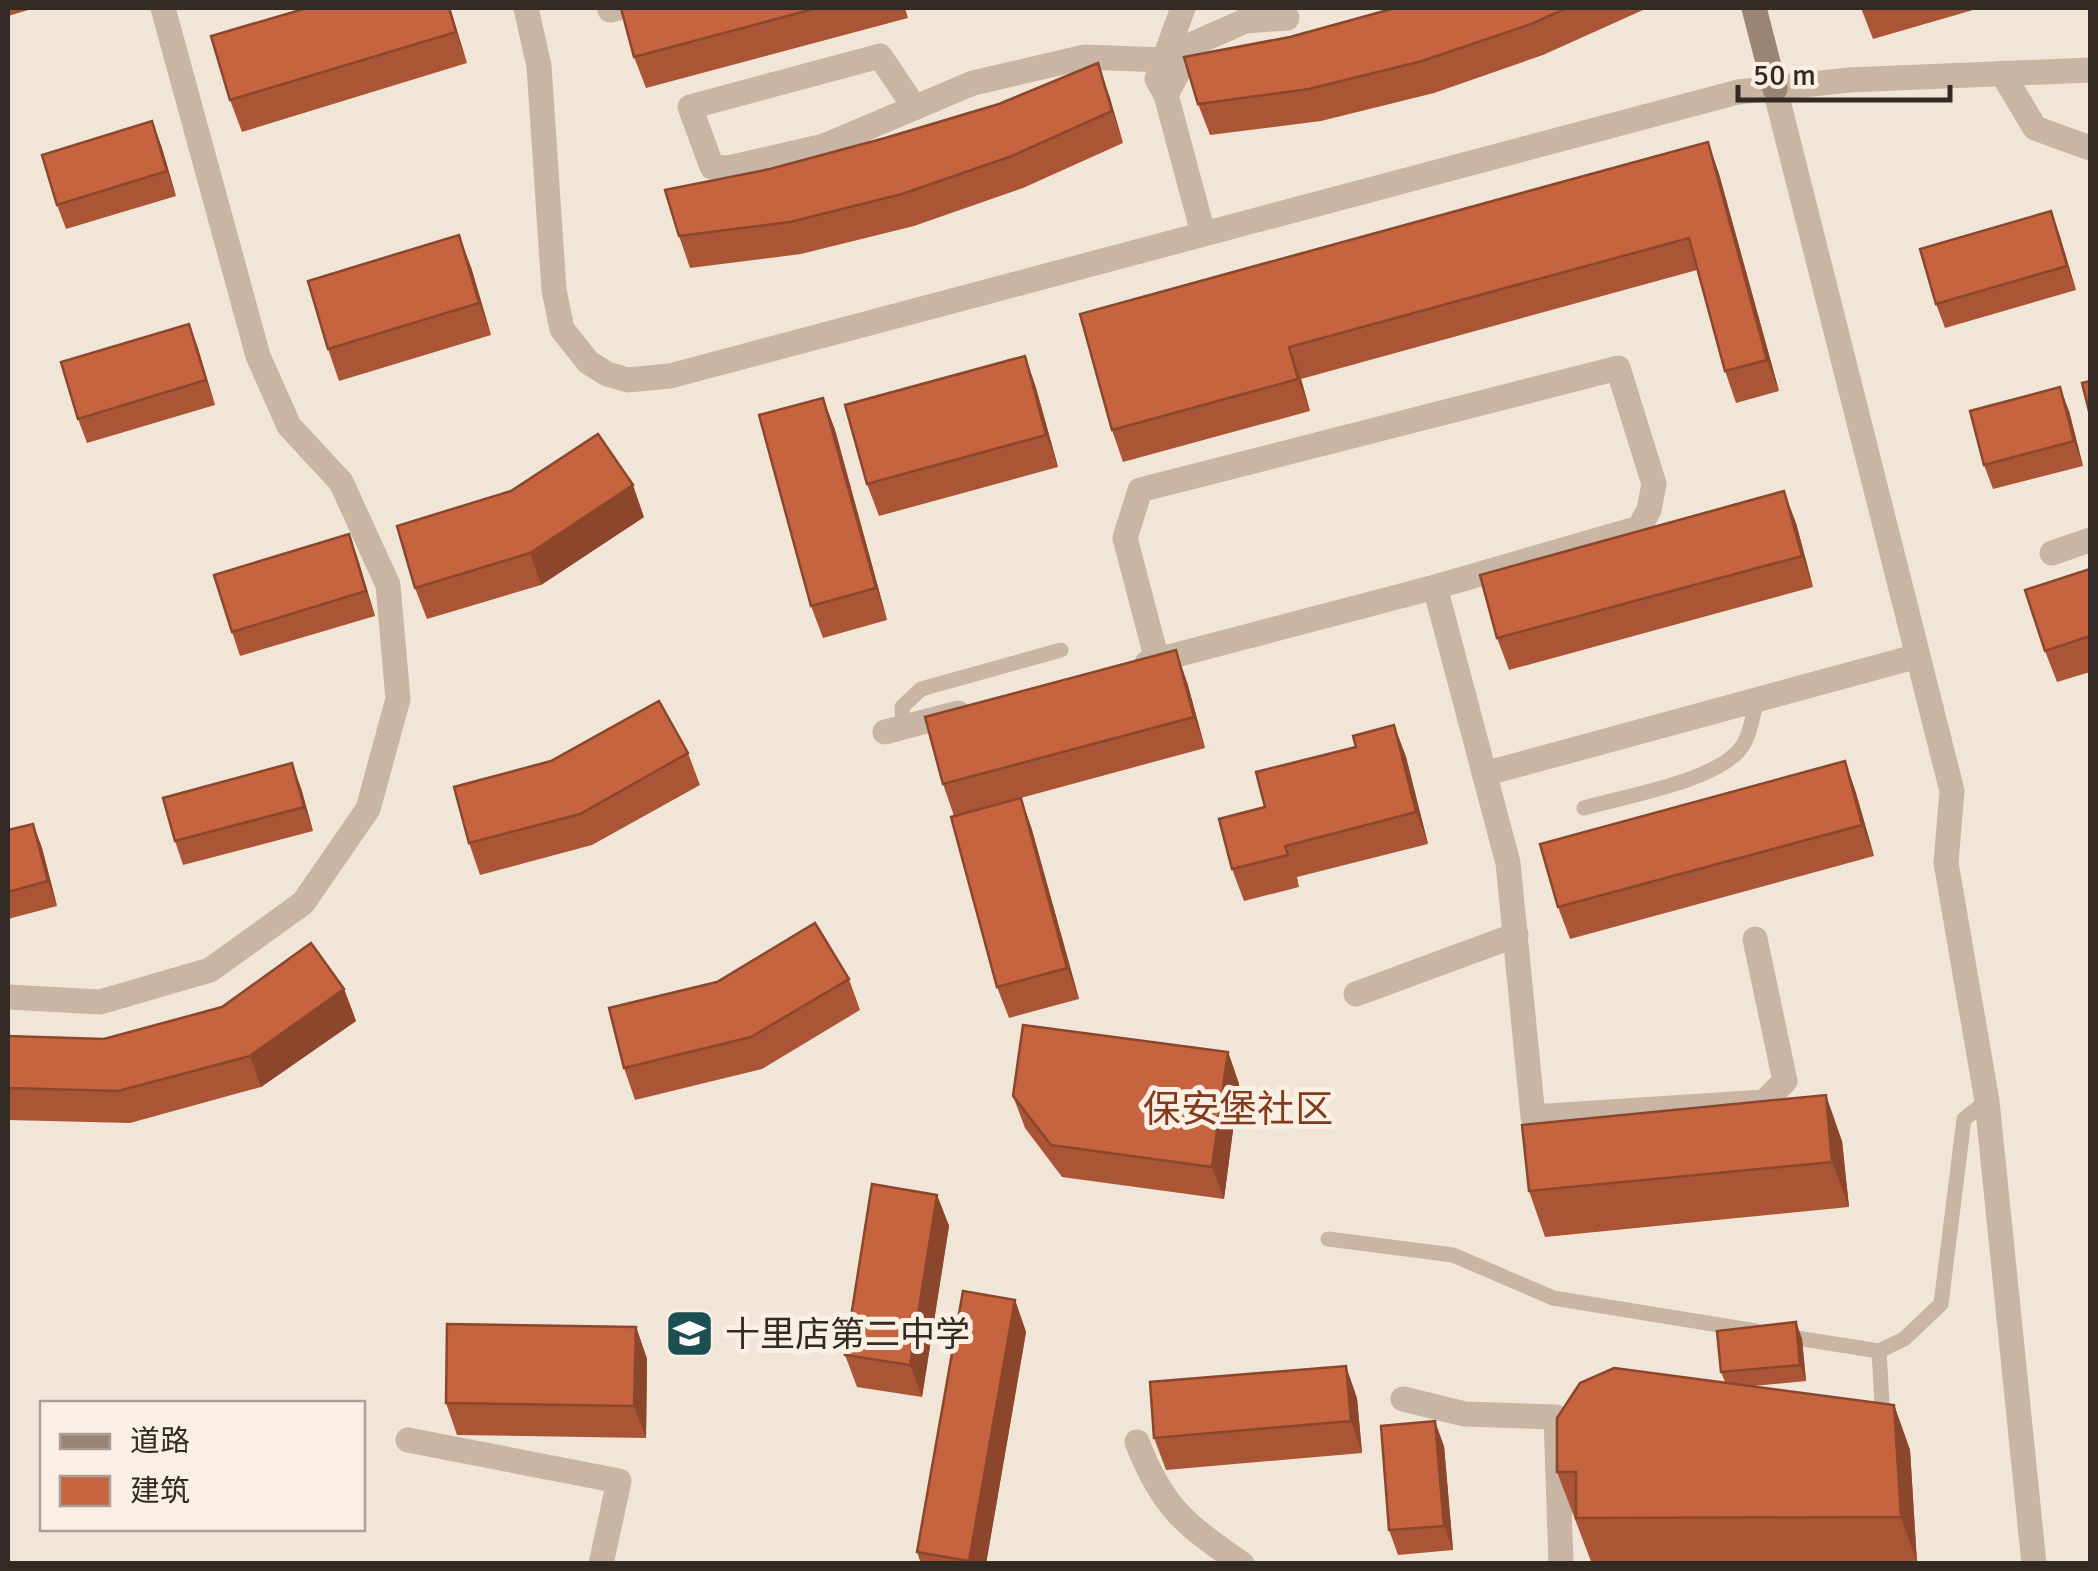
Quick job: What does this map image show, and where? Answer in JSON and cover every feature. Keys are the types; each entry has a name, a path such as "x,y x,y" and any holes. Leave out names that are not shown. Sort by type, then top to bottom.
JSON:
{"street":[{"path":"8,996 100,1002 210,970 303,903 368,809 398,699 388,585 341,482 290,426 258,356 163,8"},
{"path":"526,8 539,66 554,290 562,329 588,362 607,374 628,380 670,376 1738,92 1849,80 2090,70"},
{"path":"1183,8 1157,80 1166,95 1203,233"},
{"path":"1754,8 1952,791 1946,864 1987,1102 2034,1564"},
{"path":"1166,95 1193,44 1245,20 1288,18"},
{"path":"915,108 880,56 690,108 712,167 728,168 824,146 915,108 973,83 1085,56 1164,60"},
{"path":"2002,73 2036,128 2090,148"},
{"path":"1121,670 1639,528 1649,510 1654,484 1618,368 1140,490 1125,538 1157,660"},
{"path":"2052,553 2090,540"},
{"path":"1434,587 1508,863 1533,1117 1764,1102 1785,1081 1756,938"},
{"path":"1484,774 1918,656"},
{"path":"894,730 976,708"},
{"path":"1356,994 1516,934"},
{"path":"1403,1399 1466,1414 1556,1417 1561,1564"},
{"path":"408,1440 619,1481 601,1564"},
{"path":"1137,1442 1154,1484 1189,1527 1242,1564"}],"lane":[{"path":"894,730 902,706 920,689 1061,650"},
{"path":"1584,808 1707,772 1735,756 1746,742 1757,700"},
{"path":"1328,1239 1453,1255 1553,1298 1879,1351 1904,1338 1942,1304 1964,1119 1987,1102"},
{"path":"1879,1351 1884,1421"}],"building":[{"path":"307,8 449,8 456,32 230,100 211,36"},
{"path":"621,8 817,8 634,57"},
{"path":"1395,8 1567,8 1422,61 1309,89 1198,104 1184,57 1290,37"},
{"path":"1098,63 1112,111 1012,156 902,194 790,222 679,236 665,190 770,169 885,138 999,104"},
{"path":"152,121 167,171 57,205 42,155"},
{"path":"1708,142 1767,360 1725,371 1689,238 1289,347 1298,379 1112,430 1080,314"},
{"path":"2051,211 2067,266 1936,304 1920,249"},
{"path":"459,235 479,303 328,349 308,281"},
{"path":"189,324 206,380 78,419 61,362"},
{"path":"1025,356 1046,435 867,484 845,405"},
{"path":"2090,381 2090,415 2082,383"},
{"path":"2060,387 2074,441 1984,465 1970,411"},
{"path":"823,398 876,588 811,606 759,415"},
{"path":"598,434 633,485 530,553 415,588 397,526 511,491"},
{"path":"1784,491 1802,556 1497,638 1480,575"},
{"path":"349,534 366,591 232,632 214,575"},
{"path":"2090,569 2090,636 2045,651 2025,590"},
{"path":"1176,650 1194,717 943,784 925,717"},
{"path":"659,701 688,753 580,814 469,843 454,787 551,761"},
{"path":"1394,725 1416,812 1285,846 1288,855 1232,869 1219,819 1265,807 1256,772 1356,747 1353,736"},
{"path":"1845,761 1862,825 1558,907 1540,844"},
{"path":"292,763 304,807 175,841 163,798"},
{"path":"1021,798 1067,968 997,987 951,817"},
{"path":"33,824 48,881 8,892 8,830"},
{"path":"815,923 849,979 751,1037 624,1068 609,1008 717,982"},
{"path":"311,943 344,989 250,1056 118,1091 8,1088 8,1036 104,1039 222,1007"},
{"path":"1023,1025 1228,1052 1212,1167 1051,1145 1013,1096"},
{"path":"1826,1095 1832,1162 1529,1191 1522,1125"},
{"path":"872,1184 937,1195 910,1365 845,1355"},
{"path":"963,1291 1015,1300 969,1561 917,1552"},
{"path":"1796,1322 1800,1365 1721,1372 1717,1331"},
{"path":"447,1324 636,1327 634,1406 446,1403"},
{"path":"1346,1366 1351,1421 1154,1438 1150,1382"},
{"path":"1614,1368 1894,1405 1901,1517 1576,1518 1576,1472 1557,1472 1557,1418 1580,1383"},
{"path":"1435,1421 1444,1526 1389,1530 1381,1426"}],"place":[{"name":"十里店第二中学","path":"690,1334"}],"district":[{"name":"保安堡社区","path":"1238,1109"}]}
